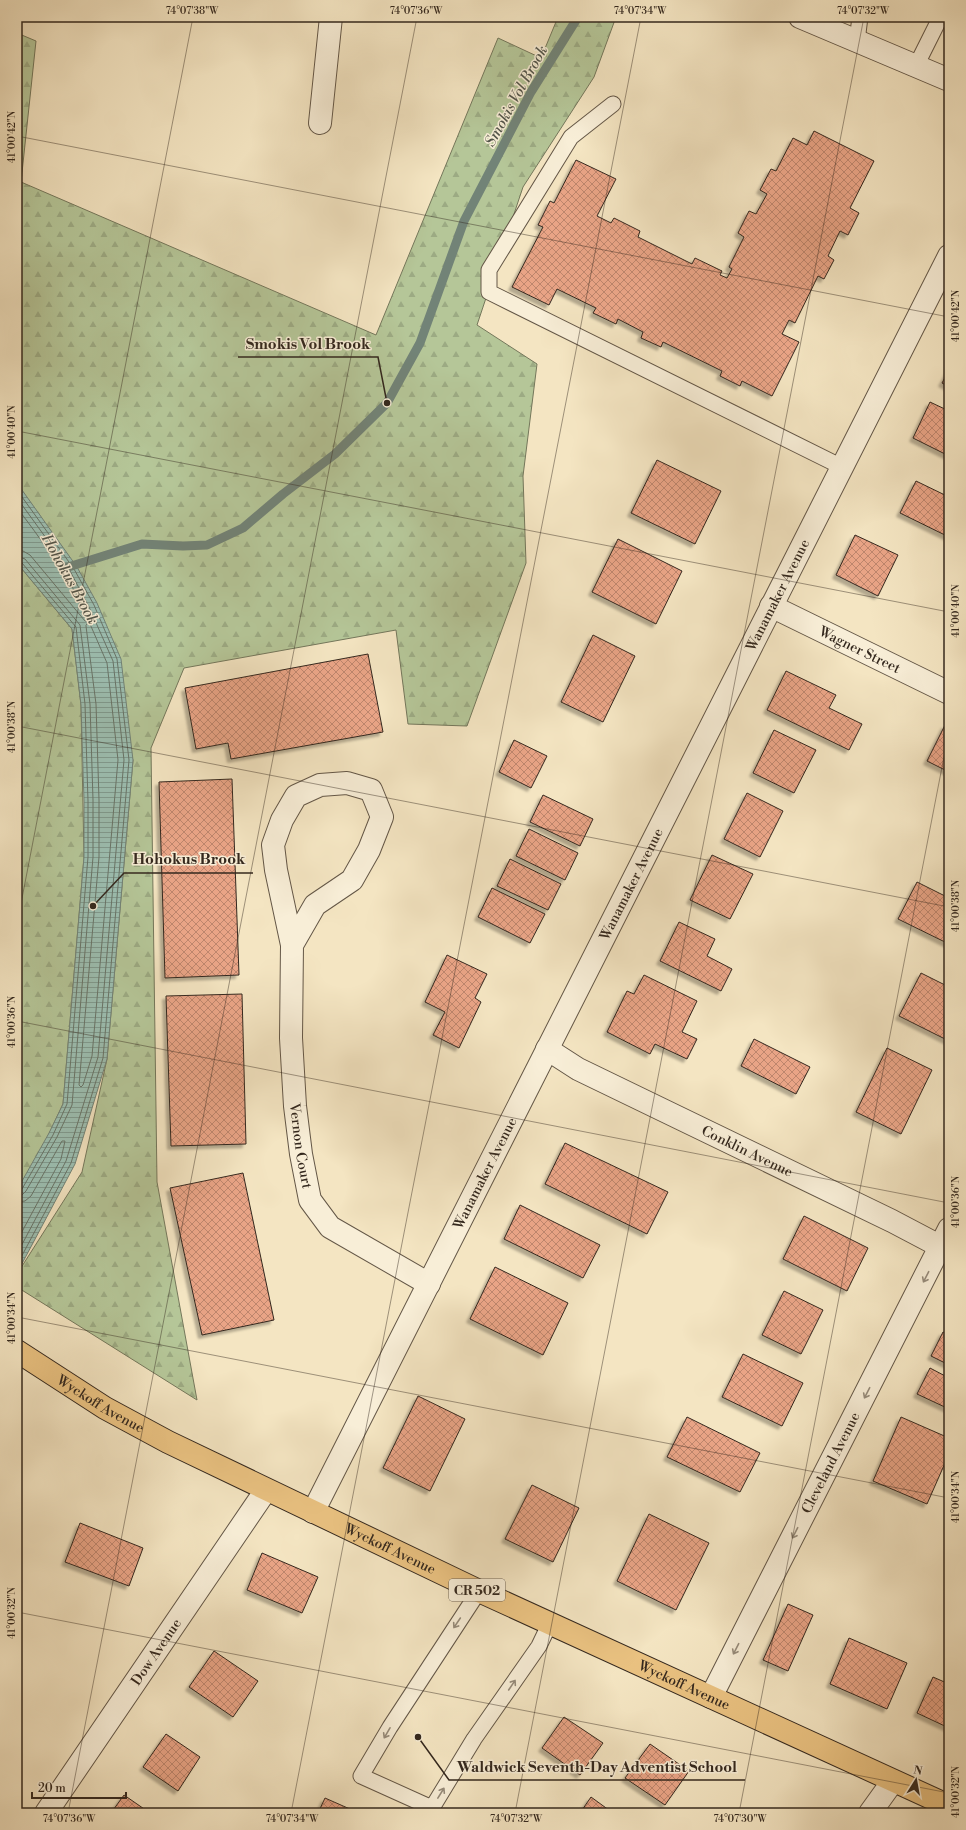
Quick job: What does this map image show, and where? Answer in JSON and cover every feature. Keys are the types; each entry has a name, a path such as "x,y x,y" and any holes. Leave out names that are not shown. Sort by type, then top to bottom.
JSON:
{"main road":[{"name":"Wyckoff Avenue","path":"17,1351 105,1408 168,1442 266,1490 479,1591 949,1806"}],"street":[{"path":"320,123 332,17"},
{"path":"800,17 949,80"},
{"name":"Wanamaker Avenue","path":"313,1512 949,256"},
{"name":"Wagner Street","path":"771,606 949,693"},
{"name":"Vernon Court","path":"292,945 315,905 352,880 369,850 382,816 371,790 347,783 320,785 296,796 282,820 274,845 276,870 292,945 291,1038 295,1106 301,1154 310,1200 330,1227 429,1284"},
{"name":"Conklin Avenue","path":"548,1049 578,1069 892,1221 946,1243"},
{"name":"Cleveland Avenue","path":"711,1697 946,1243"},
{"name":"Dow Avenue","path":"46,1813 266,1490"},
{"path":"870,1813 893,1781"}],"lane":[{"path":"856,41 860,17"},
{"path":"916,66 937,24 938,17"},
{"path":"613,104 571,137 489,270 489,292 842,468"},
{"path":"479,1591 406,1702 362,1776 432,1808 474,1739 539,1646 550,1623"}],"green space":[{"path":"558,17 616,17 594,77 523,187 477,325 537,364 523,476 526,563 467,726 408,724 396,630 184,668 151,748 157,1182 197,1400 17,1287 17,1274 82,1172 107,1059 133,760 17,484 17,33 36,41 21,182 376,335 498,38 541,58"},
{"path":"17,563 72,629 81,705 84,857 63,1104 17,1202"}],"water":[{"path":"17,483 77,567 97,603 121,659 133,760 107,1059 75,1164 17,1273 17,1190 49,1133 63,1104 84,857 84,801 81,705 72,629 17,563"}],"building":[{"path":"814,131 874,161 850,208 859,213 848,235 840,231 828,256 834,260 824,279 818,276 795,323 789,320 782,334 799,342 772,396 742,381 740,386 720,376 722,371 663,342 661,347 641,338 643,332 618,319 616,324 593,313 596,308 557,289 549,305 512,287 543,227 538,225 550,201 554,203 576,160 616,179 597,216 611,223 614,218 640,231 638,237 692,264 695,258 722,271 720,275 727,278 732,269 729,267 744,237 738,233 749,211 756,214 767,194 760,190 771,169 776,171 793,138 807,145"},
{"path":"949,370 949,387 942,383"},
{"path":"930,402 949,411 949,456 913,438"},
{"path":"657,460 721,491 695,544 631,513"},
{"path":"916,481 949,497 949,537 900,513"},
{"path":"855,535 898,555 878,596 836,575"},
{"path":"618,539 682,571 656,624 592,592"},
{"path":"593,635 635,656 603,722 561,702"},
{"path":"368,654 383,732 231,759 228,743 196,749 185,688"},
{"path":"786,671 836,695 829,708 862,724 849,750 767,710"},
{"path":"945,725 949,726 949,772 927,761"},
{"path":"774,730 816,750 794,793 753,773"},
{"path":"514,740 547,756 531,788 499,772"},
{"path":"232,779 239,975 165,978 159,782"},
{"path":"747,793 783,811 760,857 724,839"},
{"path":"543,795 593,819 580,846 530,822"},
{"path":"529,829 578,853 565,880 516,856"},
{"path":"712,855 753,874 730,919 690,900"},
{"path":"510,859 561,884 548,910 497,886"},
{"path":"917,882 949,898 949,944 898,919"},
{"path":"492,888 545,914 530,943 478,917"},
{"path":"679,922 715,939 707,956 732,969 721,991 660,961"},
{"path":"447,955 487,974 475,998 481,1002 459,1048 433,1035 445,1012 425,1002"},
{"path":"921,973 949,987 949,1041 899,1016"},
{"path":"644,975 697,1001 682,1032 697,1039 687,1059 655,1044 650,1054 607,1032 627,991 634,994"},
{"path":"242,994 246,1144 171,1146 166,996"},
{"path":"754,1039 810,1067 796,1094 741,1066"},
{"path":"887,1048 932,1070 901,1134 856,1112"},
{"path":"565,1143 668,1192 647,1234 545,1184"},
{"path":"243,1173 274,1320 202,1335 170,1188"},
{"path":"520,1205 600,1245 583,1278 504,1239"},
{"path":"804,1216 868,1248 847,1291 783,1259"},
{"path":"495,1267 568,1303 543,1355 470,1319"},
{"path":"784,1291 823,1310 801,1354 762,1335"},
{"path":"943,1332 949,1334 949,1365 931,1356"},
{"path":"743,1354 803,1383 782,1426 722,1397"},
{"path":"930,1368 949,1378 949,1409 917,1394"},
{"path":"418,1396 465,1419 430,1491 383,1468"},
{"path":"687,1417 760,1453 740,1492 667,1457"},
{"path":"901,1417 949,1438 949,1454 927,1504 873,1481"},
{"path":"532,1485 579,1508 553,1562 505,1539"},
{"path":"649,1514 709,1543 676,1610 617,1581"},
{"path":"80,1523 143,1548 129,1586 65,1562"},
{"path":"262,1553 318,1577 302,1613 247,1590"},
{"path":"788,1604 813,1615 788,1671 763,1660"},
{"path":"849,1638 907,1663 887,1709 830,1684"},
{"path":"214,1651 258,1681 233,1717 189,1687"},
{"path":"933,1677 949,1684 949,1728 917,1713"},
{"path":"564,1717 603,1743 580,1775 542,1748"},
{"path":"166,1734 200,1757 178,1791 143,1767"},
{"path":"650,1744 689,1771 665,1805 625,1778"},
{"path":"124,1795 150,1813 111,1813"},
{"path":"591,1797 613,1813 580,1813"},
{"path":"325,1798 359,1813 318,1813"}],"waterway":[{"name":"Smokis Vol Brook","path":"65,568 142,544 183,546 207,545 243,528 283,494 335,454 387,403 420,343 464,221 531,92 578,17"}],"place":[{"name":"Smokis Vol Brook","path":"387,403"},
{"name":"Hohokus Brook","path":"93,906"},
{"name":"Waldwick Seventh-Day Adventist School","path":"418,1737"}]}
